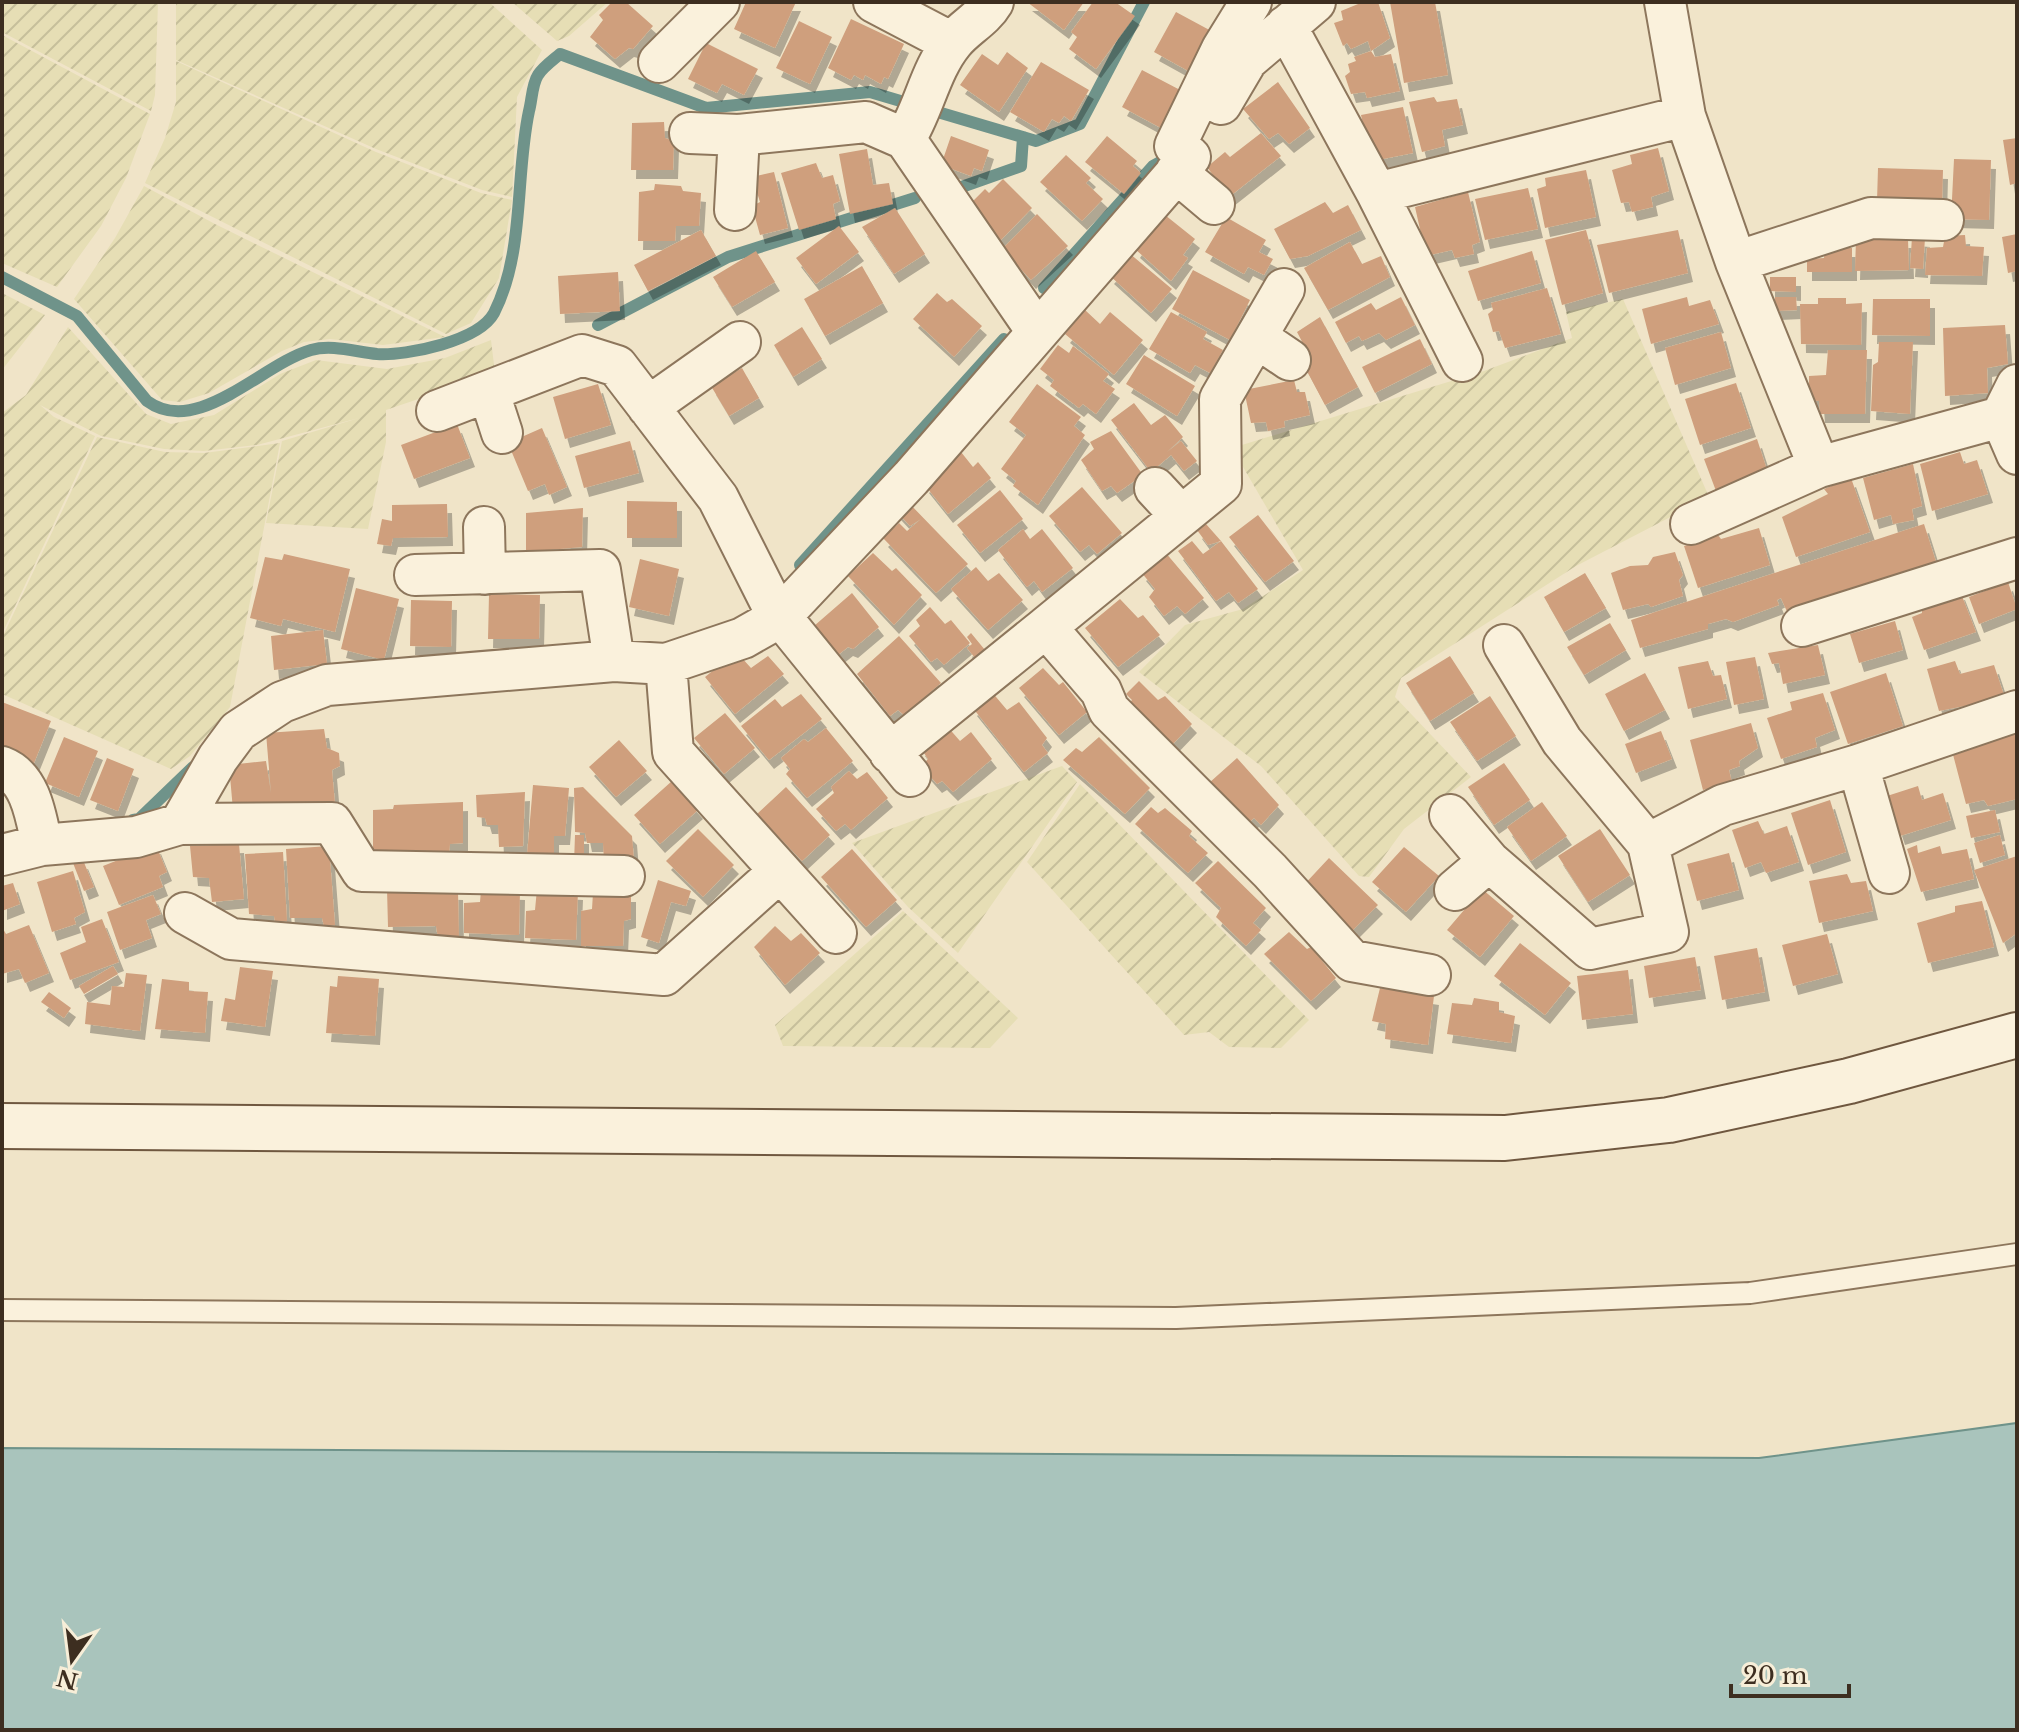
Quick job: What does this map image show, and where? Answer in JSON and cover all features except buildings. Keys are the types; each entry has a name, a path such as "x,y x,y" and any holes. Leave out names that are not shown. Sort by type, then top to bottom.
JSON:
{"street":[{"path":"659,62 719,2"},
{"path":"874,2 952,43"},
{"path":"1214,204 1183,164 1175,146 1222,49 1251,2"},
{"path":"1665,2 1685,116 1736,262 1819,467"},
{"path":"917,115 952,43 999,14"},
{"path":"180,824 218,758 238,731 282,702 327,685 614,661 666,664 743,638 780,617 911,478 1036,330 1183,164 1247,60 1300,14 1377,193 1462,361"},
{"path":"690,133 739,135 917,115"},
{"path":"917,115 1036,330"},
{"path":"1377,193 1685,116"},
{"path":"735,210 739,135"},
{"path":"1736,262 1871,218 1943,220"},
{"path":"437,411 582,355 617,366 718,498 780,617 900,764 1046,627 1168,502 1221,484 1220,399 1284,289"},
{"path":"1256,337 1290,360"},
{"path":"648,407 740,342"},
{"path":"489,393 502,433"},
{"path":"1691,524 1819,467 2009,401 2017,454"},
{"path":"484,527 485,574"},
{"path":"1802,626 2017,558"},
{"path":"415,575 600,570 614,661"},
{"path":"1046,627 1101,691 1109,710 1186,769 1279,861 1352,961 1430,975"},
{"path":"1450,815 1489,861 1590,949 1668,932 1648,844 1548,750 1504,645"},
{"path":"666,664 673,752 836,933"},
{"path":"1648,844 1723,805 1858,765 2017,711"},
{"path":"1858,765 1889,873"},
{"path":"2,767 15,772 34,806 42,845"},
{"path":"2,855 42,845 136,837 180,824 332,823 362,871 480,861 624,876"},
{"path":"1455,890 1489,861"},
{"path":"185,913 229,956 664,975 780,871"},
{"path":"3,1126 1505,1138 1669,1120 1849,1081 2017,1035"}],"lane":[{"path":"2,1310 1176,1318 1750,1293 2017,1254"}],"shaded area":[{"path":"2,2 158,2 155,95 151,111 2,32"},
{"path":"176,2 489,2 542,50 517,97 512,197 482,190 376,149 176,60"},
{"path":"512,2 608,2 569,36 557,41"},
{"path":"2,35 150,114 126,178 101,226 57,287 2,263"},
{"path":"176,61 376,152 481,193 512,200 499,278 471,323 446,334 145,183 165,138 176,102"},
{"path":"144,186 445,337 383,345 330,339 304,342 282,351 209,393 180,402 162,400 74,299 115,238"},
{"path":"2,293 45,315 2,370"},
{"path":"1623,299 1709,497 1576,566 1401,678 1395,697 1471,777 1404,829 1369,877 1359,876 1261,766 1139,672 1185,625 1243,609 1303,570 1232,448 1484,371 1572,338 1566,312"},
{"path":"68,327 146,414 171,424 214,415 280,374 316,360 387,369 445,358 491,340 495,373 386,410 386,442 368,529 266,523 282,441 359,418 257,445 204,451 164,449 101,436 40,405 54,417 95,436 2,634 2,413 26,395"},
{"path":"97,437 165,452 204,453 280,443 230,707 190,756 171,769 2,694 2,638"},
{"path":"1062,766 1077,782 958,953 908,907 852,843"},
{"path":"1080,784 1309,1020 1281,1048 1229,1047 1209,1032 1184,1035 1027,862"},
{"path":"903,911 1018,1018 990,1048 783,1046 775,1025"}],"water":[{"path":"2017,1423 2017,1730 2,1730 2,1448 1759,1458"}],"waterway":[{"path":"2,277 77,316 147,401 166,410 187,411 229,395 311,350 344,349 377,354 406,352 458,339 486,323 494,313 511,265 534,83 543,69 560,54 706,108 870,92 1036,141 1080,124 1144,2"},
{"path":"953,190 1021,166 1023,137"},
{"path":"1044,288 1153,166 1171,156"},
{"path":"598,325 728,257 915,198"},
{"path":"800,565 1004,339"},
{"path":"133,820 139,819 193,767"}]}
